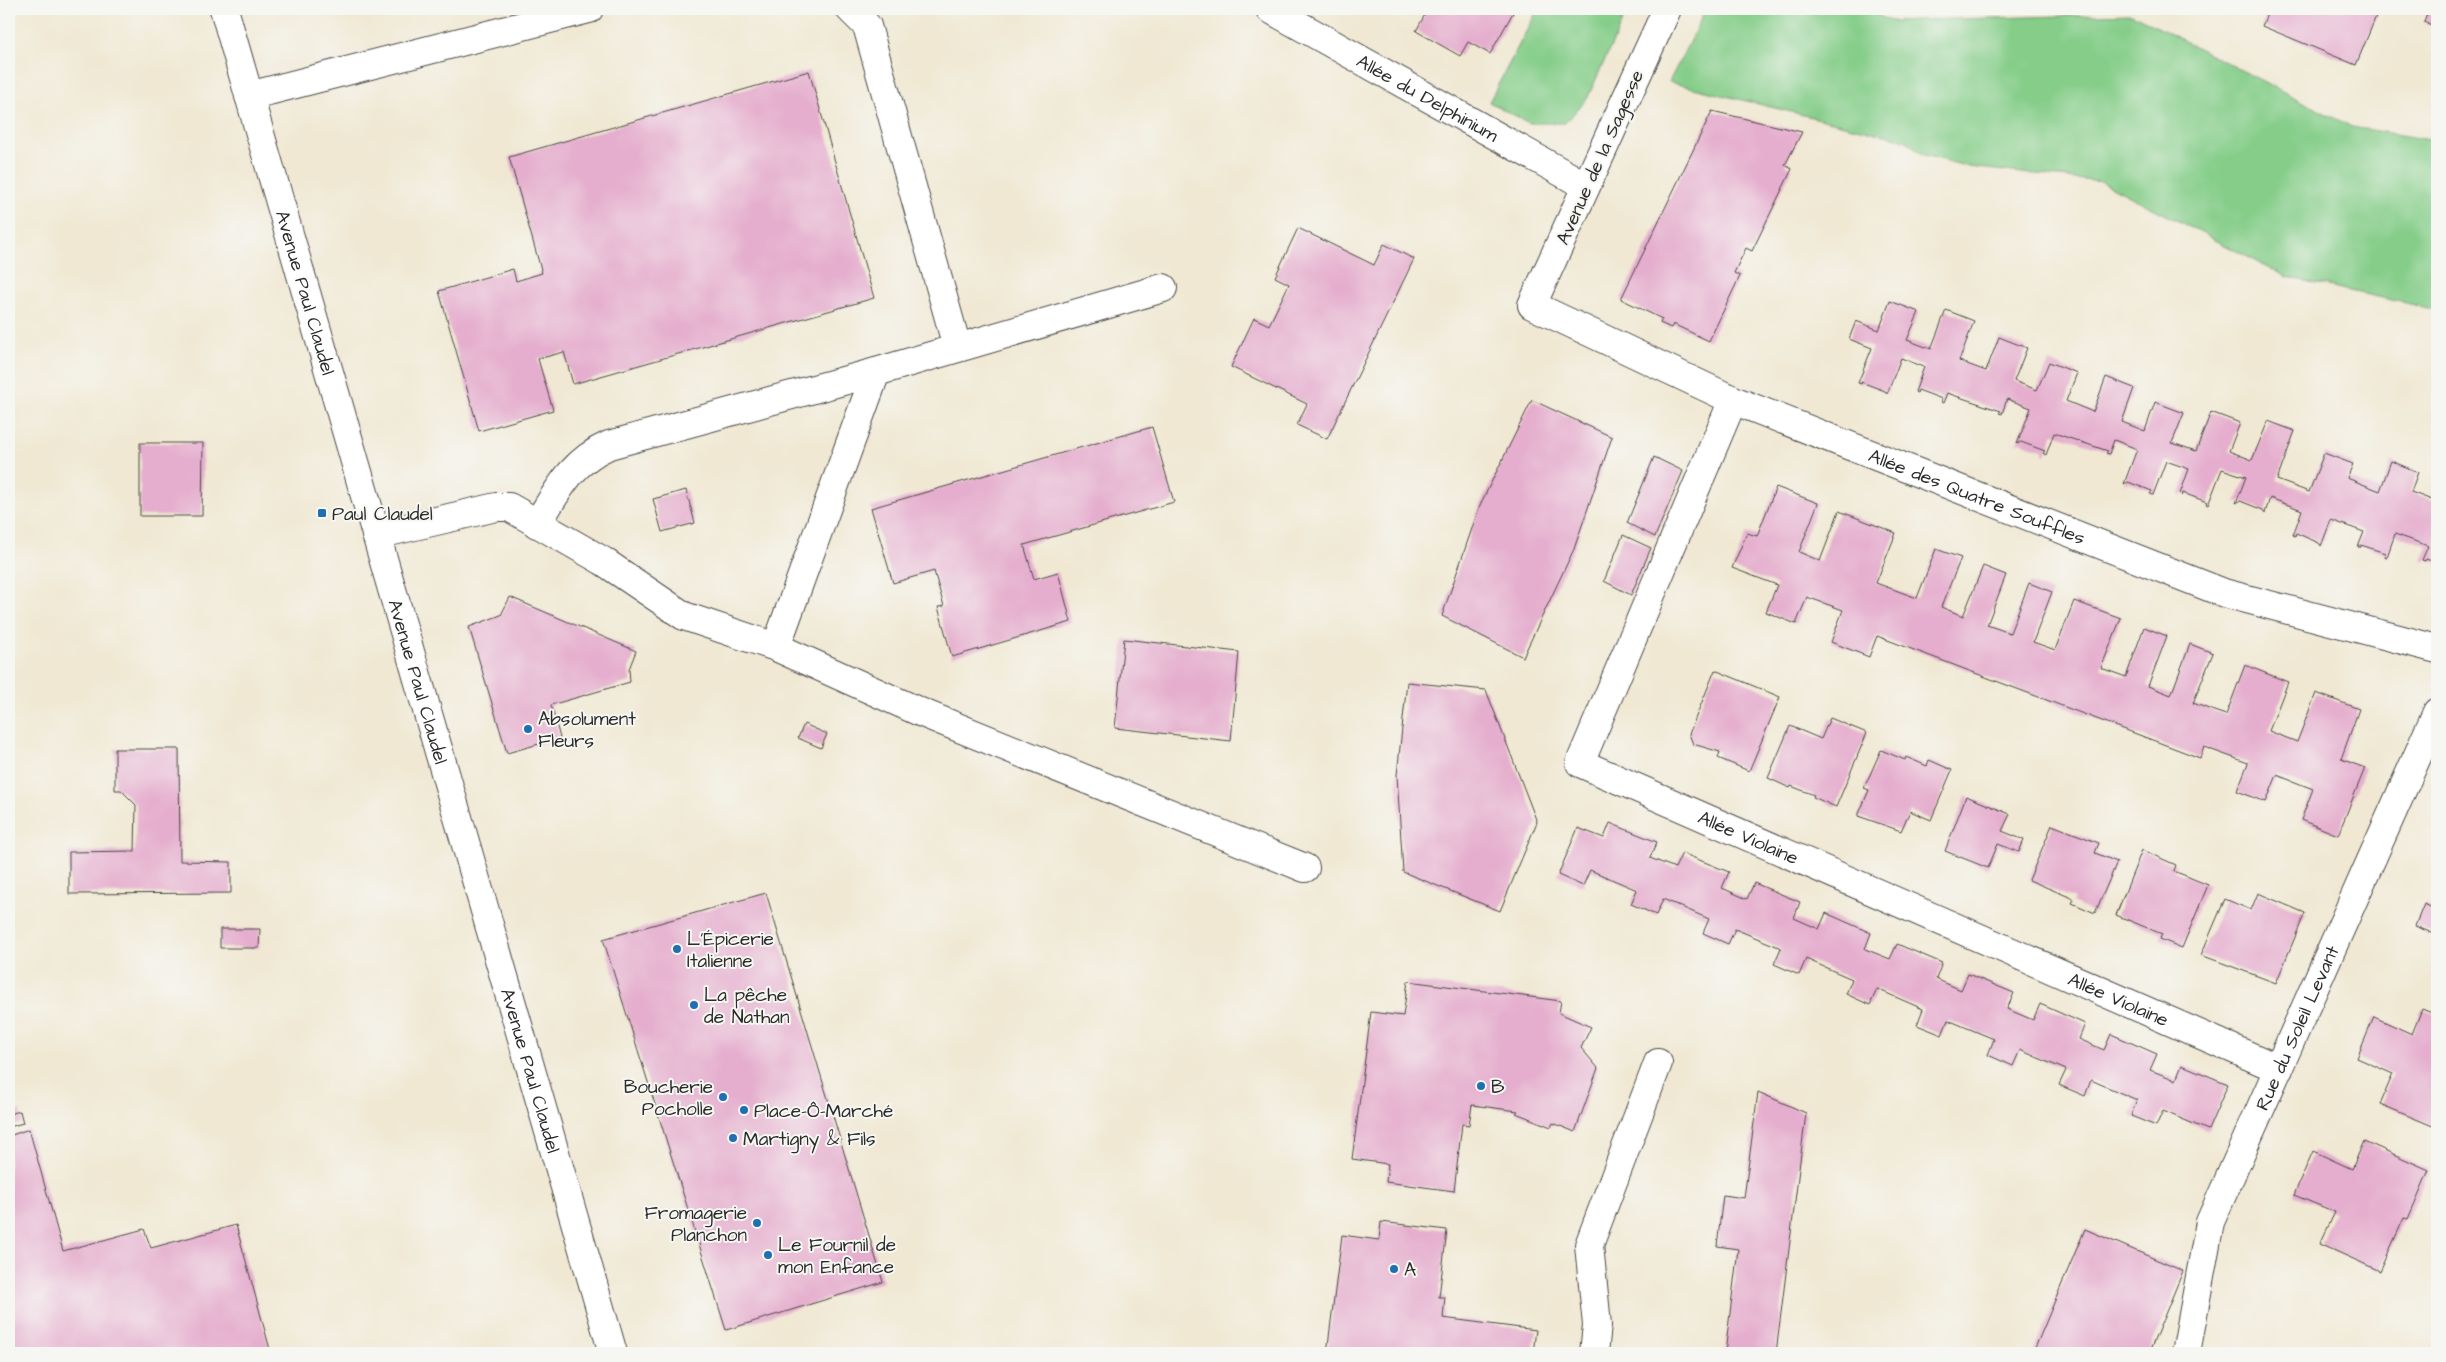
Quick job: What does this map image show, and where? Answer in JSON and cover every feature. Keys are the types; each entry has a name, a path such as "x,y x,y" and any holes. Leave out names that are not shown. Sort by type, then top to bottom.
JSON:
{"street":[{"name":"Avenue Paul Claudel","path":"224,9 613,1353"},
{"path":"249,96 589,9"},
{"path":"850,9 867,26 957,347"},
{"name":"Allée du Delphinium","path":"1270,9 1586,186"},
{"name":"Avenue de la Sagesse","path":"1532,305 1667,9"},
{"path":"538,524 566,476 591,453 609,445 876,372 1163,288"},
{"name":"Allée des Quatre Souffles","path":"1532,305 1733,400 2224,593 2437,649"},
{"path":"776,647 876,372"},
{"name":"Allée Violaine","path":"1733,400 1580,763 2278,1069"},
{"path":"376,535 496,507 509,507 603,561 684,616 776,647 920,712 1305,868"},
{"name":"Rue du Soleil Levant","path":"2186,1353 2210,1222 2437,712"},
{"path":"1594,1353 1597,1325 1589,1245 1658,1062"}],"green space":[{"path":"1538,9 1628,9 1587,99 1565,123 1529,123 1489,102"},
{"path":"1706,9 1865,9 1890,21 2132,14 2352,127 2437,141 2437,310 2287,277 2102,182 1969,167 1924,155 1905,140 1669,82"}],"building":[{"path":"1428,9 1515,9 1490,54 1468,42 1460,56 1416,31"},
{"path":"2269,9 2379,9 2356,65 2262,26"},
{"path":"2429,9 2437,9 2437,27 2424,22"},
{"path":"809,71 874,298 573,384 564,352 538,359 553,410 479,431 439,291 513,269 516,281 542,273 509,157"},
{"path":"1712,111 1802,132 1785,165 1792,169 1752,251 1746,248 1734,273 1740,276 1709,341 1673,324 1671,328 1660,323 1662,319 1621,299"},
{"path":"1298,228 1374,265 1384,244 1414,259 1327,439 1297,425 1307,404 1231,367 1254,318 1269,325 1289,284 1275,277"},
{"path":"1890,301 1919,312 1907,340 1931,349 1946,310 1974,321 1959,361 1986,371 1999,337 2027,348 2014,381 2037,390 2049,362 2077,373 2066,401 2093,412 2106,377 2134,388 2122,422 2145,431 2155,402 2184,413 2172,443 2196,451 2211,412 2240,423 2229,451 2252,460 2268,421 2295,431 2277,480 2309,492 2324,453 2353,464 2347,478 2380,491 2391,461 2418,472 2411,492 2437,502 2437,563 2426,559 2425,561 2422,560 2428,546 2395,534 2387,557 2384,556 2385,553 2361,545 2361,547 2358,547 2364,532 2331,520 2321,546 2319,543 2296,533 2295,536 2293,535 2302,510 2270,498 2265,513 2263,510 2240,501 2236,503 2246,477 2222,469 2208,505 2206,504 2207,502 2183,493 2182,496 2180,494 2189,469 2166,461 2153,495 2150,494 2152,491 2128,482 2124,484 2137,449 2114,440 2109,454 2106,453 2108,451 2054,433 2046,455 2043,453 2045,451 2021,442 2017,444 2031,408 2007,399 2002,414 1999,413 2001,411 1947,393 1943,403 1941,402 1942,399 1918,390 1917,393 1915,392 1924,367 1901,358 1887,394 1885,391 1861,382 1861,384 1858,383 1872,348 1849,339 1856,321 1879,330"},
{"path":"1532,400 1612,437 1574,549 1523,657 1442,616 1480,505"},
{"path":"1152,427 1174,502 1024,545 1034,579 1058,572 1071,622 952,657 938,607 944,606 934,571 893,583 871,508"},
{"path":"140,443 203,443 202,516 140,516"},
{"path":"1654,457 1683,471 1655,537 1627,523"},
{"path":"1776,487 1818,503 1799,552 1820,561 1839,511 1896,533 1876,583 1917,598 1936,549 1961,558 1941,607 1963,616 1983,566 2006,575 1987,625 2010,633 2029,583 2052,592 2033,642 2055,650 2074,601 2121,618 2101,668 2126,677 2144,627 2167,636 2148,686 2171,695 2190,644 2213,653 2193,703 2226,715 2245,665 2288,682 2269,731 2297,742 2316,693 2359,709 2341,759 2365,768 2338,835 2301,820 2313,789 2277,775 2266,802 2237,791 2248,763 2204,747 2200,758 1877,636 1869,657 1831,642 1843,610 1807,597 1796,624 1766,612 1777,585 1732,568 1747,533 1757,536"},
{"path":"686,490 695,523 662,532 653,499"},
{"path":"1623,535 1651,548 1631,595 1604,581"},
{"path":"510,597 636,651 629,669 630,682 551,705 560,738 507,753 469,627 501,615"},
{"path":"1124,639 1239,652 1231,741 1115,728"},
{"path":"1715,670 1780,697 1749,771 1718,758 1720,752 1693,744 1689,734"},
{"path":"1407,682 1486,690 1537,822 1500,911 1403,872 1397,775"},
{"path":"1830,718 1867,733 1836,807 1813,797 1814,795 1791,786 1790,788 1768,778 1790,726 1821,739"},
{"path":"804,724 827,734 821,748 798,738"},
{"path":"115,749 179,749 180,861 231,862 231,893 69,894 69,852 135,851 136,805 121,790 115,790"},
{"path":"1881,750 1905,760 1906,757 1927,766 1929,760 1952,770 1931,820 1910,811 1901,831 1858,816 1869,790 1864,788"},
{"path":"1966,796 2010,814 2002,831 2024,840 2019,852 1998,844 1988,868 1945,851"},
{"path":"1610,823 1657,842 1650,858 1675,868 1682,853 1729,872 1722,888 1747,899 1754,883 1800,902 1794,918 1819,929 1826,913 1871,933 1865,949 1890,959 1897,944 1942,963 1936,979 1961,990 1968,974 2014,993 2007,1009 2033,1020 2040,1004 2085,1024 2079,1039 2104,1050 2111,1034 2157,1054 2150,1070 2176,1080 2182,1065 2228,1084 2208,1130 2163,1111 2156,1126 2131,1116 2137,1100 2091,1080 2085,1096 2059,1085 2066,1070 2020,1050 2013,1066 1988,1055 1994,1039 1948,1020 1942,1035 1917,1025 1923,1009 1877,989 1870,1005 1846,994 1852,979 1806,959 1799,975 1774,964 1781,948 1735,929 1728,944 1703,933 1709,919 1663,899 1656,915 1631,904 1637,890 1590,870 1583,886 1558,875 1578,828 1604,838"},
{"path":"2052,825 2099,843 2095,853 2117,862 2095,913 2072,903 2074,899 2029,880"},
{"path":"2142,850 2176,865 2174,871 2208,885 2182,948 2160,939 2162,934 2116,915"},
{"name":"Place-Ô-Marché","path":"766,893 883,1282 726,1330 603,939"},
{"path":"2258,893 2305,913 2276,983 2201,955 2225,899 2251,910"},
{"path":"2424,904 2437,910 2437,935 2415,926"},
{"path":"220,929 260,929 259,948 220,948"},
{"name":"B","path":"1408,981 1561,1001 1559,1013 1591,1027 1581,1048 1598,1068 1575,1132 1553,1123 1551,1127 1516,1113 1518,1111 1472,1105 1469,1125 1462,1124 1454,1191 1386,1182 1388,1164 1352,1159 1371,1012 1403,1016"},
{"path":"2422,1009 2437,1015 2437,1121 2435,1127 2380,1104 2393,1074 2357,1058 2374,1017 2412,1034"},
{"path":"1758,1092 1806,1113 1776,1353 1725,1353 1738,1249 1717,1246 1723,1195 1744,1198"},
{"path":"20,1111 23,1123 9,1127 9,1114"},
{"path":"29,1129 63,1251 144,1229 151,1248 236,1225 271,1353 9,1353 9,1136"},
{"path":"2364,1141 2429,1170 2408,1219 2404,1218 2380,1271 2320,1244 2335,1212 2294,1195 2313,1151 2352,1169"},
{"name":"A","path":"1381,1222 1447,1230 1439,1297 1445,1297 1443,1318 1536,1330 1533,1353 1327,1353 1342,1235 1379,1240"},
{"path":"2085,1229 2183,1271 2149,1353 2033,1353"}],"place":[{"name":"Paul Claudel","path":"322,513"},
{"name":"Absolument Fleurs","path":"528,729"},
{"name":"L'Épicerie Italienne","path":"677,949"},
{"name":"La pêche de Nathan","path":"694,1005"},
{"name":"B","path":"1481,1086"},
{"name":"Boucherie Pocholle","path":"723,1097"},
{"name":"Place-Ô-Marché","path":"744,1110"},
{"name":"Martigny & Fils","path":"733,1138"},
{"name":"Fromagerie Planchon","path":"757,1223"},
{"name":"Le Fournil de mon Enfance","path":"768,1255"},
{"name":"A","path":"1394,1269"}]}
